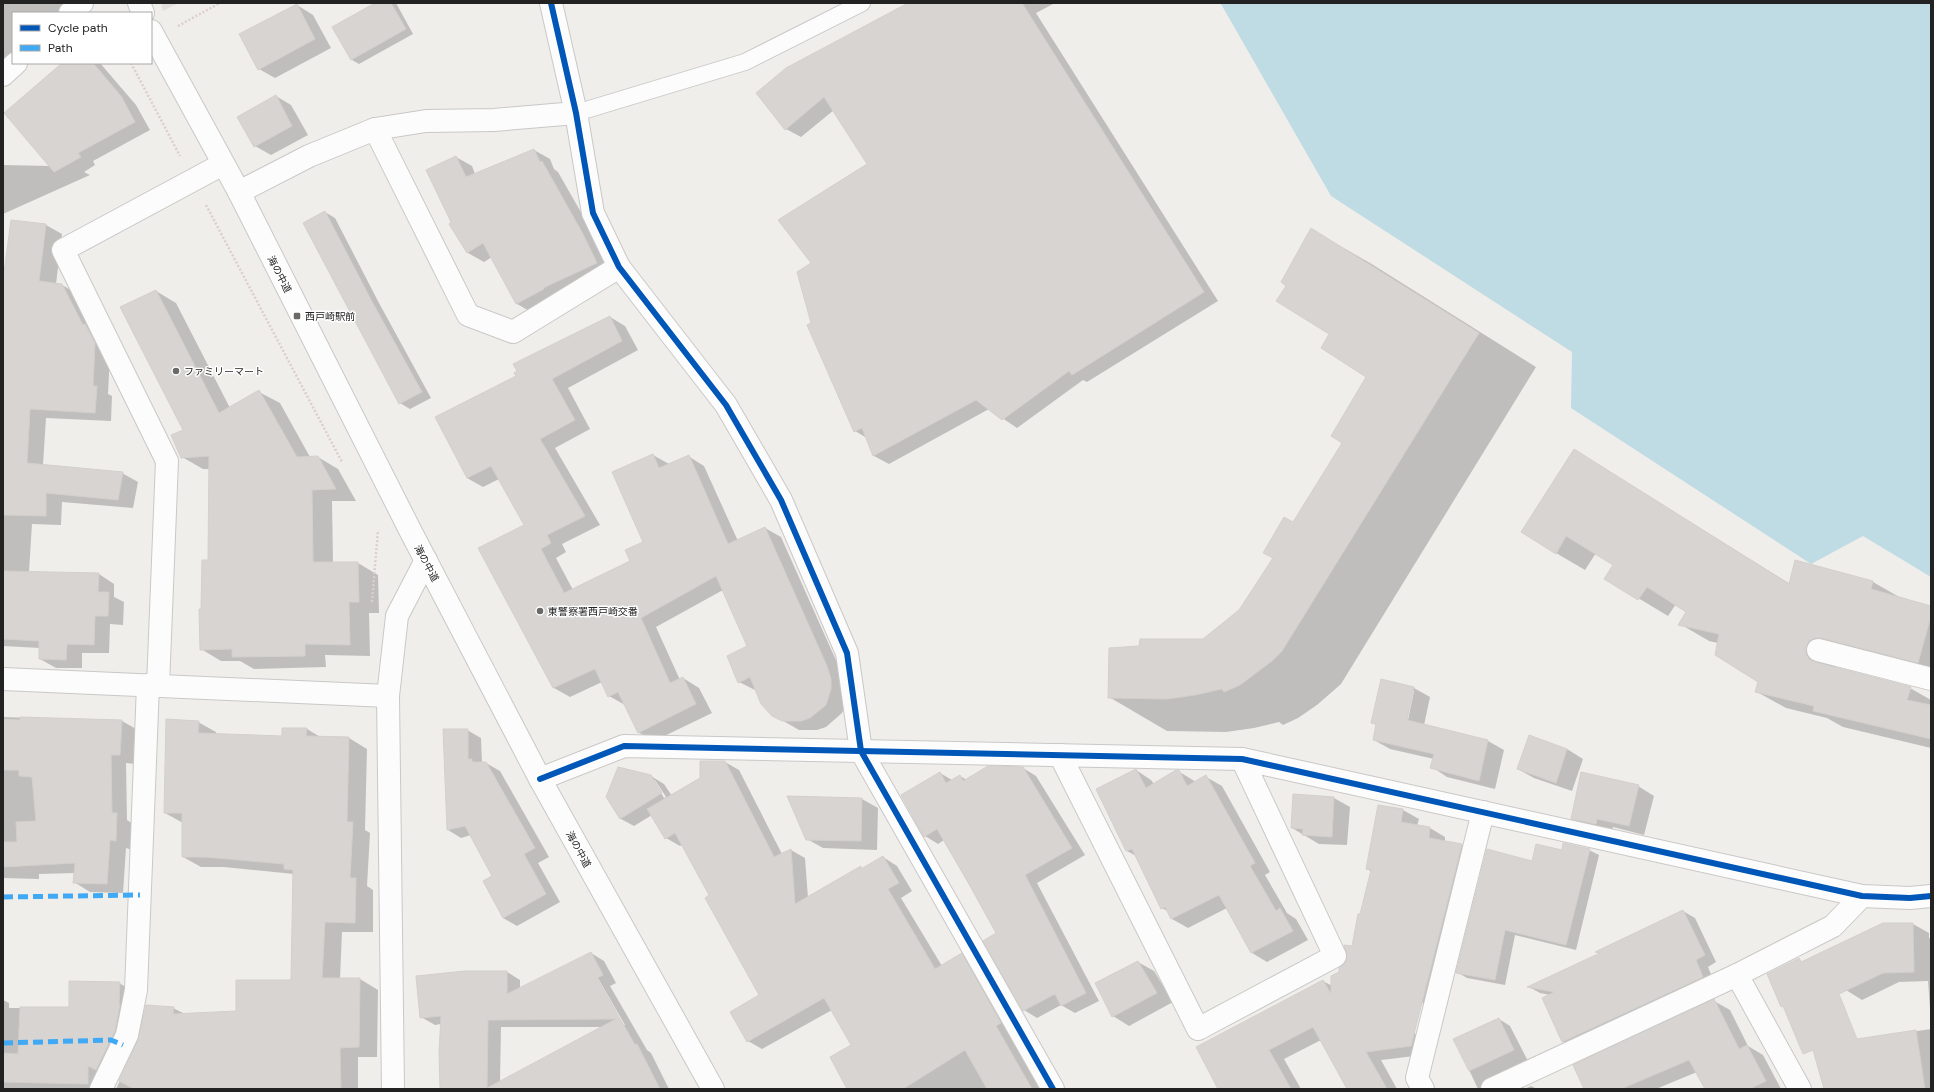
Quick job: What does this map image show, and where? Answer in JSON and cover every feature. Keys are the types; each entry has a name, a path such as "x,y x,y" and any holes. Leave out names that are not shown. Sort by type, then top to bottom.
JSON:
{"street":[{"path":"71,12 82,3"},
{"path":"551,3 576,113 593,213 618,267 726,405 781,500 847,653 861,751 1053,1089"},
{"name":"海の中道","path":"153,35 239,192 426,560 540,779 713,1089"},
{"path":"3,75 15,64"},
{"path":"239,192 309,156 375,129 426,121 494,120 576,113"},
{"path":"375,129 468,315 513,332 618,267"},
{"path":"101,1089 127,1035 136,990 167,460 63,250 223,164"},
{"path":"392,1089 388,696 396,616 426,560"},
{"path":"1818,650 1931,679"},
{"path":"3,679 388,696"},
{"path":"540,779 624,746 1242,759 1862,896 1910,898 1931,896"},
{"path":"1060,755 1198,1029 1335,956 1242,759"},
{"path":"1423,1089 1417,1078 1483,812"},
{"path":"1492,1089 1524,1082 1833,926 1862,896"},
{"path":"1737,975 1800,1089"}],"lane":[{"path":"576,113 745,62 862,3"}],"path":[{"path":"153,35 220,3"},
{"path":"132,64 346,468"},
{"path":"372,606 373,574 379,531 375,524"}],"shaded area":[{"path":"161,3 178,3 163,11"}],"water":[{"path":"1931,3 1931,577 1863,536 1811,564 1571,408 1572,352 1331,196 1221,4"}],"building":[{"path":"375,3 391,3 406,29 351,60 332,27"},
{"path":"908,3 1022,3 1204,292 1072,375 1069,371 1002,420 976,400 873,456 862,428 854,432 807,325 811,323 797,272 811,263 778,220 867,164 824,97 785,130 756,93 786,68"},
{"path":"297,4 315,39 258,70 239,34"},
{"path":"61,64 94,64 121,96 135,122 78,153 81,157 54,172 4,113"},
{"path":"276,95 292,126 254,147 237,117"},
{"path":"534,149 540,162 542,161 583,234 597,263 543,288 544,289 516,304 483,243 467,253 449,224 451,222 426,170 456,156 466,177"},
{"path":"325,211 369,296 422,392 399,404 303,223"},
{"path":"11,220 46,224 39,281 62,284 83,325 85,324 95,343 93,386 97,386 95,413 30,409 27,463 123,472 118,500 46,493 46,516 3,515 3,280"},
{"path":"1311,228 1479,333 1282,651 1272,661 1240,685 1224,692 1222,689 1167,699 1108,698 1109,648 1139,646 1140,639 1203,639 1239,610 1273,558 1263,553 1284,517 1293,522 1342,443 1331,436 1366,377 1321,348 1329,334 1276,301 1286,286 1281,282"},
{"path":"156,290 219,413 259,390 297,457 318,456 336,489 312,490 313,562 358,562 359,602 349,602 350,645 305,644 305,656 232,657 232,649 200,650 199,609 201,609 202,560 208,560 209,456 181,458 171,435 183,430 120,307"},
{"path":"610,316 622,341 552,379 575,420 540,439 585,516 547,535 551,543 541,549 564,593 630,561 625,550 643,542 612,472 653,454 659,468 689,455 728,544 765,527 827,666 831,679 831,689 826,705 810,718 801,721 782,721 772,716 761,704 750,677 738,683 727,656 747,646 716,576 641,618 670,683 683,677 696,704 638,733 618,692 608,697 595,669 553,688 478,548 524,525 491,466 467,478 435,417 516,376 514,373 517,371 513,364"},
{"path":"1574,449 1789,584 1795,560 1873,581 1871,589 1931,606 1931,616 1918,663 1821,638 1815,638 1809,641 1806,647 1806,654 1809,659 1815,662 1911,687 1907,700 1931,705 1931,739 1813,711 1814,706 1755,692 1758,682 1715,655 1719,634 1678,625 1686,612 1647,587 1638,600 1604,579 1613,565 1566,536 1556,554 1521,532"},
{"path":"3,571 99,573 98,592 109,592 108,616 95,616 94,645 67,644 66,660 39,659 39,641 3,639"},
{"path":"1381,679 1414,687 1407,720 1488,740 1479,781 1430,768 1434,754 1373,740 1376,724 1371,723"},
{"path":"20,717 122,720 120,755 111,755 112,813 117,813 116,841 110,840 107,884 73,883 75,863 3,867 3,842 17,842 16,822 36,821 32,777 19,776 19,770 3,770 3,719 20,720"},
{"path":"166,719 199,721 198,733 282,736 282,728 307,728 306,736 349,737 347,822 353,822 350,878 356,878 355,923 325,922 322,978 360,978 359,1047 340,1048 341,1089 134,1089 119,1081 138,1040 146,1005 174,1007 173,1014 236,1011 236,980 291,980 293,870 284,869 284,864 205,857 182,857 182,813 164,813"},
{"path":"443,729 468,729 468,759 472,759 472,762 486,762 535,848 524,854 546,894 503,918 483,881 492,876 465,826 447,830"},
{"path":"1529,735 1567,749 1556,783 1517,769"},
{"path":"700,761 725,761 774,857 791,849 795,904 861,866 861,869 883,856 899,883 888,889 935,969 962,953 1001,1023 996,1026 1032,1089 987,1089 965,1050 903,1089 847,1089 830,1057 851,1045 824,998 747,1042 730,1012 759,995 705,898 709,895 675,833 665,839 647,809 700,778"},
{"path":"988,766 1023,767 1072,848 1025,875 1086,993 1061,1006 1055,994 1023,1011 983,941 996,933 969,884 937,829 924,837 901,795 940,772 946,783 960,775 963,781"},
{"path":"618,767 651,775 662,793 620,819 606,797"},
{"path":"1136,769 1146,788 1176,770 1179,770 1187,786 1206,775 1255,863 1250,866 1276,911 1280,908 1293,931 1251,953 1219,895 1171,919 1165,907 1161,909 1132,849 1126,851 1096,789"},
{"path":"1581,772 1639,785 1629,826 1597,819 1596,824 1571,819"},
{"path":"1293,794 1334,797 1332,837 1302,835 1303,829 1291,828"},
{"path":"787,796 862,798 861,841 806,840"},
{"path":"1378,805 1403,809 1401,822 1430,827 1429,838 1462,844 1411,1046 1366,1052 1387,1089 1347,1089 1313,1027 1269,1050 1291,1089 1218,1089 1196,1047 1323,980 1331,994 1331,976 1339,972 1339,968 1346,962 1347,956 1344,945 1352,946 1358,914 1360,914 1371,870 1366,869"},
{"path":"1563,843 1590,849 1566,945 1505,930 1495,980 1456,973 1487,849 1532,861 1536,844 1562,850"},
{"path":"1683,910 1705,955 1696,960 1703,977 1562,1042 1542,998 1554,992 1527,987 1600,953 1595,952"},
{"path":"1883,923 1913,923 1914,972 1883,973 1839,994 1857,1039 1916,1030 1925,1089 1824,1089 1813,1050 1803,1054 1783,1006 1781,1007 1767,974 1799,958 1801,962"},
{"path":"591,952 603,975 597,978 635,1045 637,1044 660,1089 440,1089 439,1052 441,1016 420,1018 416,976 465,971 507,971 507,994","holes":["616,1019 487,1088 488,1020"]},
{"path":"1138,961 1157,993 1112,1017 1095,983"},
{"path":"69,981 120,982 120,1004 115,1031 96,1070 88,1066 88,1084 3,1082 3,1053 18,1054 20,1007 69,1007"},
{"path":"1714,999 1739,1049 1747,1045 1766,1081 1750,1089 1705,1089 1689,1060 1621,1089 1584,1089 1573,1065"},
{"path":"1499,1018 1514,1050 1469,1071 1453,1039"}],"marked path":[{"path":"3,897 140,895"},
{"path":"3,1043 111,1040 123,1045"}],"cycle path":[{"path":"551,3 576,113 593,213 619,267 726,405 781,500 847,653 861,751 1053,1089"},
{"path":"540,779 624,746 1242,759 1862,896 1910,898 1931,896"}],"place":[{"name":"西戸崎駅前","path":"297,316"},
{"name":"ファミリーマート","path":"176,371"},
{"name":"東警察署西戸崎交番","path":"540,611"}]}
